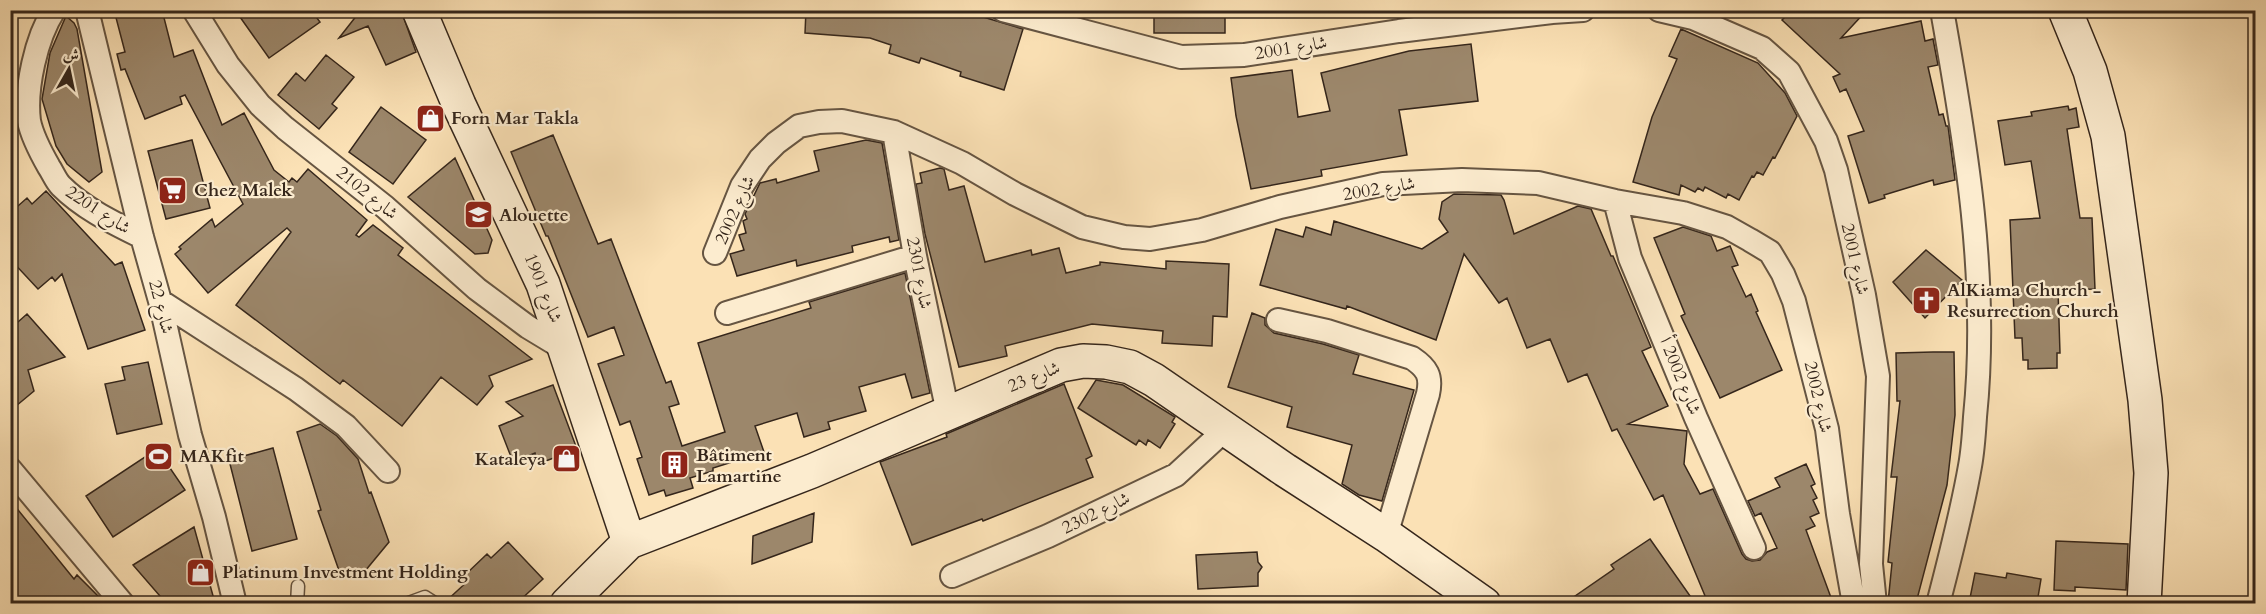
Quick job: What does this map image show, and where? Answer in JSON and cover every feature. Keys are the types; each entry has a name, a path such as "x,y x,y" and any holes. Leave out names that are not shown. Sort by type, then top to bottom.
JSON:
{"street":[{"name":"شارع 2201","path":"54,10 43,33 29,87 29,122 41,154 59,184 77,200 101,216 142,237"},
{"name":"شارع 22","path":"87,10 142,237 160,301 190,435 235,603"},
{"name":"شارع 2102","path":"194,10 228,65 260,105 285,128 385,207 477,290 528,327 566,350"},
{"name":"شارع 1901","path":"419,10 459,105 543,284 629,542"},
{"name":"شارع 2001","path":"1003,10 1181,57 1244,55 1399,31 1583,10"},
{"name":"شارع 2001","path":"1659,10 1693,18 1732,33 1761,48 1790,72 1826,141 1836,170 1864,295 1878,376 1871,564 1875,603"},
{"path":"1938,603 1970,465 1978,389 1981,326 1968,172 1942,10"},
{"path":"2066,10 2090,71 2108,136 2145,400 2151,473 2144,603"},
{"name":"شارع 2002","path":"715,254 742,186 760,159 799,126 819,122 842,122 894,132 962,163 1015,194 1082,227 1124,237 1150,238 1202,230 1280,207 1383,184 1462,180 1538,183 1615,201 1683,213 1727,227 1770,252 1777,262 1794,301 1827,429 1838,514 1854,603"},
{"name":"شارع 2301","path":"894,132 915,255 948,413"},
{"name":"شارع 2002 أ","path":"1615,201 1630,258 1696,418 1754,548"},
{"path":"727,314 915,255"},
{"path":"160,301 296,389 346,426 388,471"},
{"path":"1278,320 1327,331 1412,358 1428,372 1430,384 1428,394 1386,535"},
{"name":"شارع 23","path":"567,603 629,542 812,471 1061,365 1083,361 1106,362 1130,367 1154,380 1484,603"},
{"name":"شارع 2302","path":"952,576 1048,536 1176,475 1227,428"},
{"path":"10,469 123,603"}],"lane":[{"path":"297,603 298,586"},
{"path":"406,603 425,597 436,603"}],"building":[{"path":"114,10 162,10 174,57 193,50 222,125 244,113 274,170 289,182 292,178 297,182 308,169 367,220 356,235 359,237 373,225 403,248 398,255 532,359 489,376 493,386 477,405 441,377 402,426 343,380 340,384 236,305 291,232 287,228 208,293 175,254 181,249 179,247 212,219 215,227 243,204 185,95 180,97 182,104 145,119 125,69 121,70 117,54 125,52"},
{"path":"235,10 311,10 320,22 269,58"},
{"path":"361,10 401,10 416,52 386,65 368,26 339,38"},
{"path":"806,10 960,10 1023,29 1004,90 960,76 961,72 921,58 919,63 889,53 891,45 870,38 805,33"},
{"path":"1154,10 1225,10 1225,33 1154,33"},
{"path":"1792,10 1867,10 1841,38 1921,21 1925,41 1933,39 1938,65 1928,67 1939,115 1943,114 1946,126 1948,126 1955,180 1934,185 1933,180 1884,195 1885,198 1869,203 1848,136 1864,131 1846,89 1840,92 1833,77 1840,74 1782,20"},
{"path":"66,16 77,29 102,172 89,182 67,164 56,146 42,99 50,53"},
{"path":"1681,29 1758,63 1785,93 1797,116 1775,158 1773,157 1763,175 1757,172 1754,177 1752,176 1739,200 1728,194 1726,198 1705,187 1703,191 1698,188 1695,192 1681,185 1679,195 1633,182 1652,117 1677,59 1669,56"},
{"path":"1471,44 1478,101 1399,110 1407,155 1321,170 1322,176 1251,189 1236,116 1231,78 1292,70 1298,117 1330,111 1321,73 1409,51"},
{"path":"326,55 354,77 332,104 337,108 319,129 278,95 296,73 305,81"},
{"path":"2068,106 2069,110 2076,108 2079,127 2067,129 2080,218 2092,218 2095,289 2058,290 2060,353 2057,353 2057,368 2028,369 2028,360 2023,360 2022,338 2015,338 2010,220 2040,218 2031,161 2005,165 1998,121 2032,116 2031,112"},
{"path":"381,107 426,140 393,184 349,152"},
{"path":"553,135 598,244 611,239 666,383 671,381 679,404 669,407 682,446 725,432 698,343 811,308 809,302 905,273 930,393 912,398 905,374 859,387 866,411 828,422 830,429 804,437 797,413 755,426 764,452 713,468 713,471 690,478 693,488 666,496 664,490 649,495 637,459 642,457 630,421 620,425 598,364 624,355 614,327 588,337 548,236 546,236 511,152"},
{"path":"192,140 210,208 166,219 148,151"},
{"path":"866,140 882,143 899,240 890,242 889,237 852,246 853,252 797,266 796,260 737,276 730,254 744,250 739,235 746,233 743,221 747,219 745,214 760,183 776,179 777,183 819,171 814,151"},
{"path":"455,158 492,240 488,253 475,254 408,197"},
{"path":"944,169 949,190 964,186 985,262 1031,250 1032,255 1059,248 1066,273 1100,265 1100,262 1166,269 1166,261 1229,264 1227,317 1213,316 1212,346 1162,343 1163,331 1092,324 1005,346 1007,356 959,367 925,234 916,184 922,183 920,173"},
{"path":"46,191 115,265 122,262 145,330 88,349 62,274 55,281 52,277 38,289 10,259 10,213 27,198 32,204"},
{"path":"1454,194 1501,195 1514,234 1578,206 1591,209 1651,347 1642,351 1668,406 1628,424 1687,431 1684,464 1700,494 1713,489 1742,554 1746,559 1752,561 1760,560 1767,552 1777,548 1761,513 1755,516 1748,501 1780,487 1775,478 1806,464 1815,484 1811,486 1817,498 1813,500 1819,513 1810,517 1815,526 1806,530 1833,603 1708,603 1663,495 1654,500 1617,429 1612,431 1587,374 1568,382 1550,339 1527,348 1507,298 1499,303 1464,254 1436,340 1347,306 1346,309 1260,285 1276,229 1303,237 1306,227 1331,235 1334,221 1422,249 1448,232 1439,219 1442,202"},
{"path":"1683,227 1711,236 1717,251 1730,246 1738,265 1732,267 1746,297 1751,294 1758,311 1756,312 1782,370 1720,398 1681,316 1685,314 1654,238"},
{"name":"AlKiama Church - Resurrection Church","path":"1926,250 1962,280 1925,318 1893,282"},
{"path":"1252,313 1265,318 1265,325 1274,333 1359,355 1353,374 1414,390 1382,501 1359,495 1342,484 1352,445 1287,427 1292,407 1228,387"},
{"path":"27,314 65,357 28,370 34,391 10,411 10,329"},
{"path":"1954,352 1955,415 1947,485 1916,603 1888,603 1892,563 1888,562 1897,477 1891,477 1900,401 1897,401 1896,353"},
{"path":"148,362 162,424 117,434 105,384 125,380 122,367"},
{"path":"1096,380 1123,385 1175,417 1172,422 1175,424 1160,448 1148,440 1146,445 1139,440 1136,445 1078,408"},
{"path":"1064,384 1092,456 1086,459 1093,477 983,521 982,519 912,545 880,462 947,437 946,434"},
{"path":"553,385 577,449 538,464 535,453 513,462 499,426 523,416 506,402"},
{"path":"320,424 337,436 358,459 389,542 365,571 342,579 318,511 321,510 297,432"},
{"path":"273,448 297,539 252,551 229,460"},
{"path":"157,449 185,490 113,537 86,496"},
{"path":"10,500 74,579 77,575 105,603 10,603"},
{"path":"814,513 812,542 752,564 753,536"},
{"path":"194,527 215,603 166,603 133,565"},
{"path":"1650,539 1695,603 1565,603 1614,569 1611,565"},
{"path":"2056,541 2128,544 2126,590 2075,587 2075,591 2054,590"},
{"path":"508,542 543,579 517,603 444,603 469,580 465,575 487,554 491,558"},
{"path":"1257,552 1258,562 1262,567 1258,573 1258,586 1198,589 1196,555"},
{"path":"1975,573 2006,578 2007,573 2041,579 2037,603 1969,603"}],"place":[{"name":"Forn Mar Takla","path":"430,118"},
{"name":"Chez Malek","path":"173,190"},
{"name":"Alouette","path":"478,215"},
{"name":"AlKiama Church - Resurrection Church","path":"1926,300"},
{"name":"MAKfit","path":"159,456"},
{"name":"Kataleya","path":"567,459"},
{"name":"Bâtiment Lamartine","path":"675,465"},
{"name":"Platinum Investment Holding","path":"201,572"}]}
